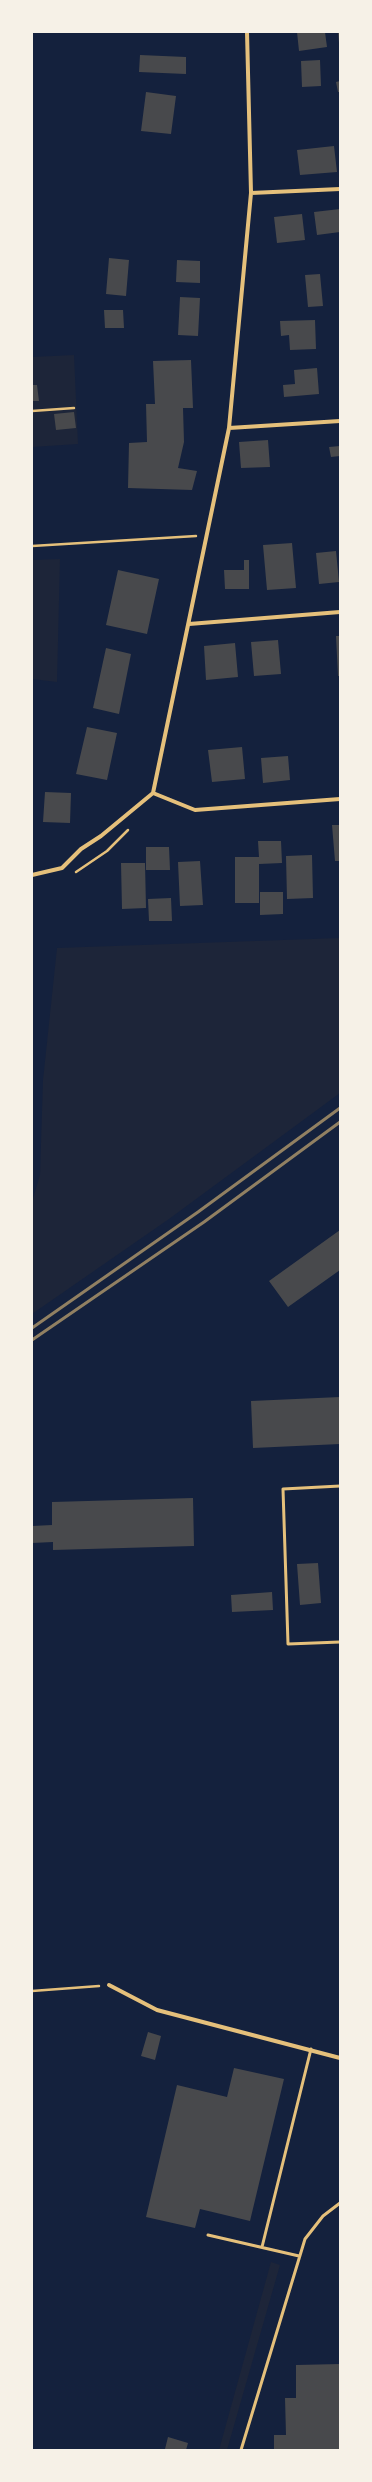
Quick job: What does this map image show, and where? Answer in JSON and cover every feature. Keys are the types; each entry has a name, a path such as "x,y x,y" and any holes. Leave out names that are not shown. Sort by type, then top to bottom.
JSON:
{"street":[{"path":"32,875 62,868 82,849 102,836 153,793 229,428 250,193 248,32"},
{"path":"250,193 340,189"},
{"path":"229,428 340,421"},
{"path":"189,624 340,612"},
{"path":"153,793 195,810 340,799"},
{"path":"109,1985 156,2010 311,2049 340,2058"}],"lane":[{"path":"340,1486 283,1489 288,1644 340,1642"},
{"path":"262,2247 311,2049"},
{"path":"241,2450 305,2239 318,2221 340,2203"},
{"path":"208,2235 299,2256"}],"path":[{"path":"32,411 74,408"},
{"path":"32,546 206,536"},
{"path":"32,1991 49,1991 109,1985"}],"shaded area":[{"path":"74,355 78,444 32,447 32,357"},
{"path":"60,559 57,682 32,679 32,560"},
{"path":"340,938 340,1093 169,1219 32,1314 32,1202 40,1175 43,1080 57,948"},
{"path":"271,2262 280,2265 227,2450 219,2450"}],"building":[{"path":"297,32 325,32 327,47 299,51"},
{"path":"338,32 340,32 340,43 339,43"},
{"path":"140,55 186,57 186,74 139,72"},
{"path":"320,60 321,86 302,87 301,61"},
{"path":"340,81 340,92 338,92 336,82"},
{"path":"146,92 176,96 171,134 141,131"},
{"path":"334,146 337,172 300,175 297,150"},
{"path":"340,209 340,232 317,235 314,212"},
{"path":"302,214 305,240 277,243 274,217"},
{"path":"109,258 129,260 126,296 106,294"},
{"path":"177,260 200,261 200,283 176,282"},
{"path":"320,274 323,306 308,307 305,275"},
{"path":"180,297 200,298 198,336 178,335"},
{"path":"104,310 123,310 124,328 105,328"},
{"path":"315,320 316,349 290,350 289,335 281,336 280,321"},
{"path":"191,360 193,408 183,408 184,442 178,468 197,471 192,490 128,488 129,443 147,442 146,404 155,404 153,361"},
{"path":"317,368 319,394 284,397 283,385 295,384 294,370"},
{"path":"32,385 37,385 39,401 32,401"},
{"path":"74,412 76,428 56,430 54,414"},
{"path":"268,440 270,467 241,468 239,442"},
{"path":"340,446 340,456 331,457 329,447"},
{"path":"292,543 296,588 267,590 263,545"},
{"path":"336,551 339,582 319,584 316,553"},
{"path":"244,560 249,560 249,589 225,589 224,570 244,570"},
{"path":"118,570 159,579 147,634 106,625"},
{"path":"336,636 340,636 340,676 338,676"},
{"path":"278,640 281,674 254,676 251,642"},
{"path":"235,643 238,677 206,680 204,646"},
{"path":"106,648 131,654 119,714 93,708"},
{"path":"87,727 117,733 107,780 76,774"},
{"path":"242,747 245,779 212,782 208,750"},
{"path":"288,756 290,780 263,783 261,758"},
{"path":"45,792 71,793 70,823 43,822"},
{"path":"332,825 340,825 340,861 335,861"},
{"path":"258,841 281,841 282,863 259,864 259,903 235,903 235,857 259,857"},
{"path":"146,847 169,847 170,870 146,870"},
{"path":"312,855 313,898 287,899 286,856"},
{"path":"200,861 203,905 180,906 178,862"},
{"path":"121,863 145,863 146,908 122,909"},
{"path":"260,892 283,892 283,914 260,915"},
{"path":"171,898 172,921 149,921 148,899"},
{"path":"340,1230 340,1270 288,1307 269,1281"},
{"path":"340,1397 340,1444 253,1448 251,1401"},
{"path":"193,1498 194,1546 53,1550 53,1542 32,1543 32,1526 52,1525 52,1502"},
{"path":"318,1563 321,1603 300,1605 297,1564"},
{"path":"272,1592 273,1610 232,1612 231,1595"},
{"path":"148,2032 161,2036 155,2060 141,2056"},
{"path":"234,2068 284,2079 250,2221 200,2209 195,2228 146,2217 177,2085 227,2097"},
{"path":"340,2364 340,2450 274,2450 274,2435 286,2435 285,2398 296,2398 296,2365"},
{"path":"168,2437 188,2443 186,2450 165,2449"}],"railway":[{"path":"32,1328 198,1212 340,1108"},
{"path":"32,1340 204,1222 340,1122"}]}
